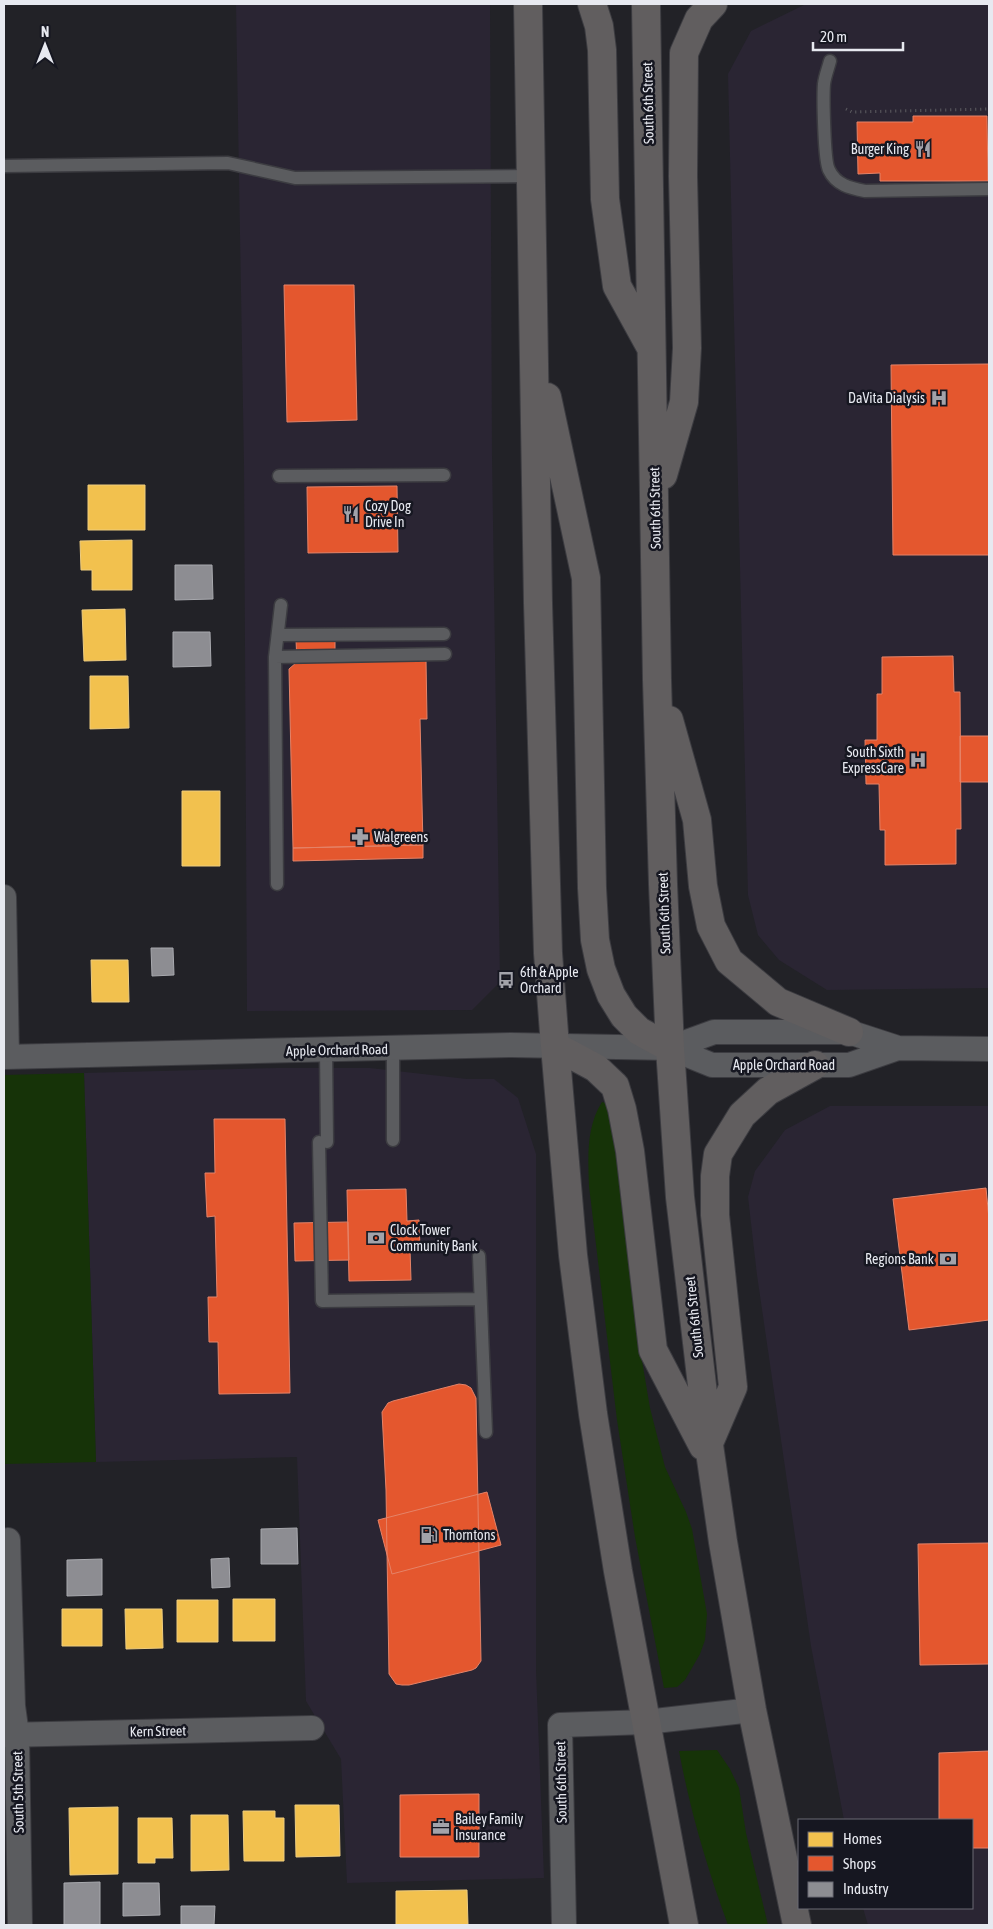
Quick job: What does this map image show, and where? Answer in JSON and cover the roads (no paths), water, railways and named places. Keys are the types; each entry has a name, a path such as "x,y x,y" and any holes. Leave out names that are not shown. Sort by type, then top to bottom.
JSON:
{"main road":[{"path":"528,4 538,603 548,933 555,1046 573,1254 593,1414 618,1571 684,1923"},
{"path":"592,4 599,26 602,50 605,199 617,286 652,349"},
{"name":"South 6th Street","path":"646,4 657,680 670,1048 680,1197 710,1454 752,1710"},
{"path":"655,503 684,402 687,348 683,176 684,53 699,19 713,4"},
{"path":"534,334 586,578 592,888 595,940 601,969 611,995 624,1016 638,1031 670,1048"},
{"path":"657,680 697,820 703,886 711,926 729,961 778,1002 849,1032"},
{"path":"555,1046 596,1068 615,1086 622,1109 630,1151 653,1350 710,1454"},
{"path":"710,1454 733,1387 715,1215 715,1176 718,1154 742,1115 748,1109 768,1091 815,1065"},
{"path":"752,1710 797,1925"}],"street":[{"path":"4,897 6,1057"},
{"name":"Apple Orchard Road","path":"6,1057 511,1045 670,1048 714,1032 849,1032 898,1048 989,1049"},
{"name":"Apple Orchard Road","path":"670,1048 712,1065 849,1065 898,1048"},
{"name":"South 5th Street","path":"8,1540 13,1706 10,1735 20,1925"},
{"name":"South 6th Street","path":"564,1925 560,1725 646,1722 752,1710"},
{"name":"Kern Street","path":"10,1735 312,1728"}],"lane":[{"path":"830,61 824,83 826,156 828,170 837,181 848,188 865,191 989,189"},
{"path":"4,166 228,163 295,178 532,176"},
{"path":"279,476 444,475"},
{"path":"277,884 275,657 281,605"},
{"path":"278,636 444,634"},
{"path":"275,657 445,654"},
{"path":"393,1048 393,1140"},
{"path":"326,1050 323,1142 322,1301 480,1299"},
{"path":"479,1256 486,1432"}],"place":[{"name":"Burger King","path":"923,149"},
{"name":"DaVita Dialysis","path":"939,398"},
{"name":"Cozy Dog Drive In","path":"351,514"},
{"name":"South Sixth ExpressCare","path":"918,760"},
{"name":"Walgreens","path":"360,837"},
{"name":"6th & Apple Orchard","path":"506,980"},
{"name":"Clock Tower Community Bank","path":"376,1238"},
{"name":"Regions Bank","path":"948,1259"},
{"name":"Thorntons","path":"429,1535"},
{"name":"Bailey Family Insurance","path":"441,1827"}]}
